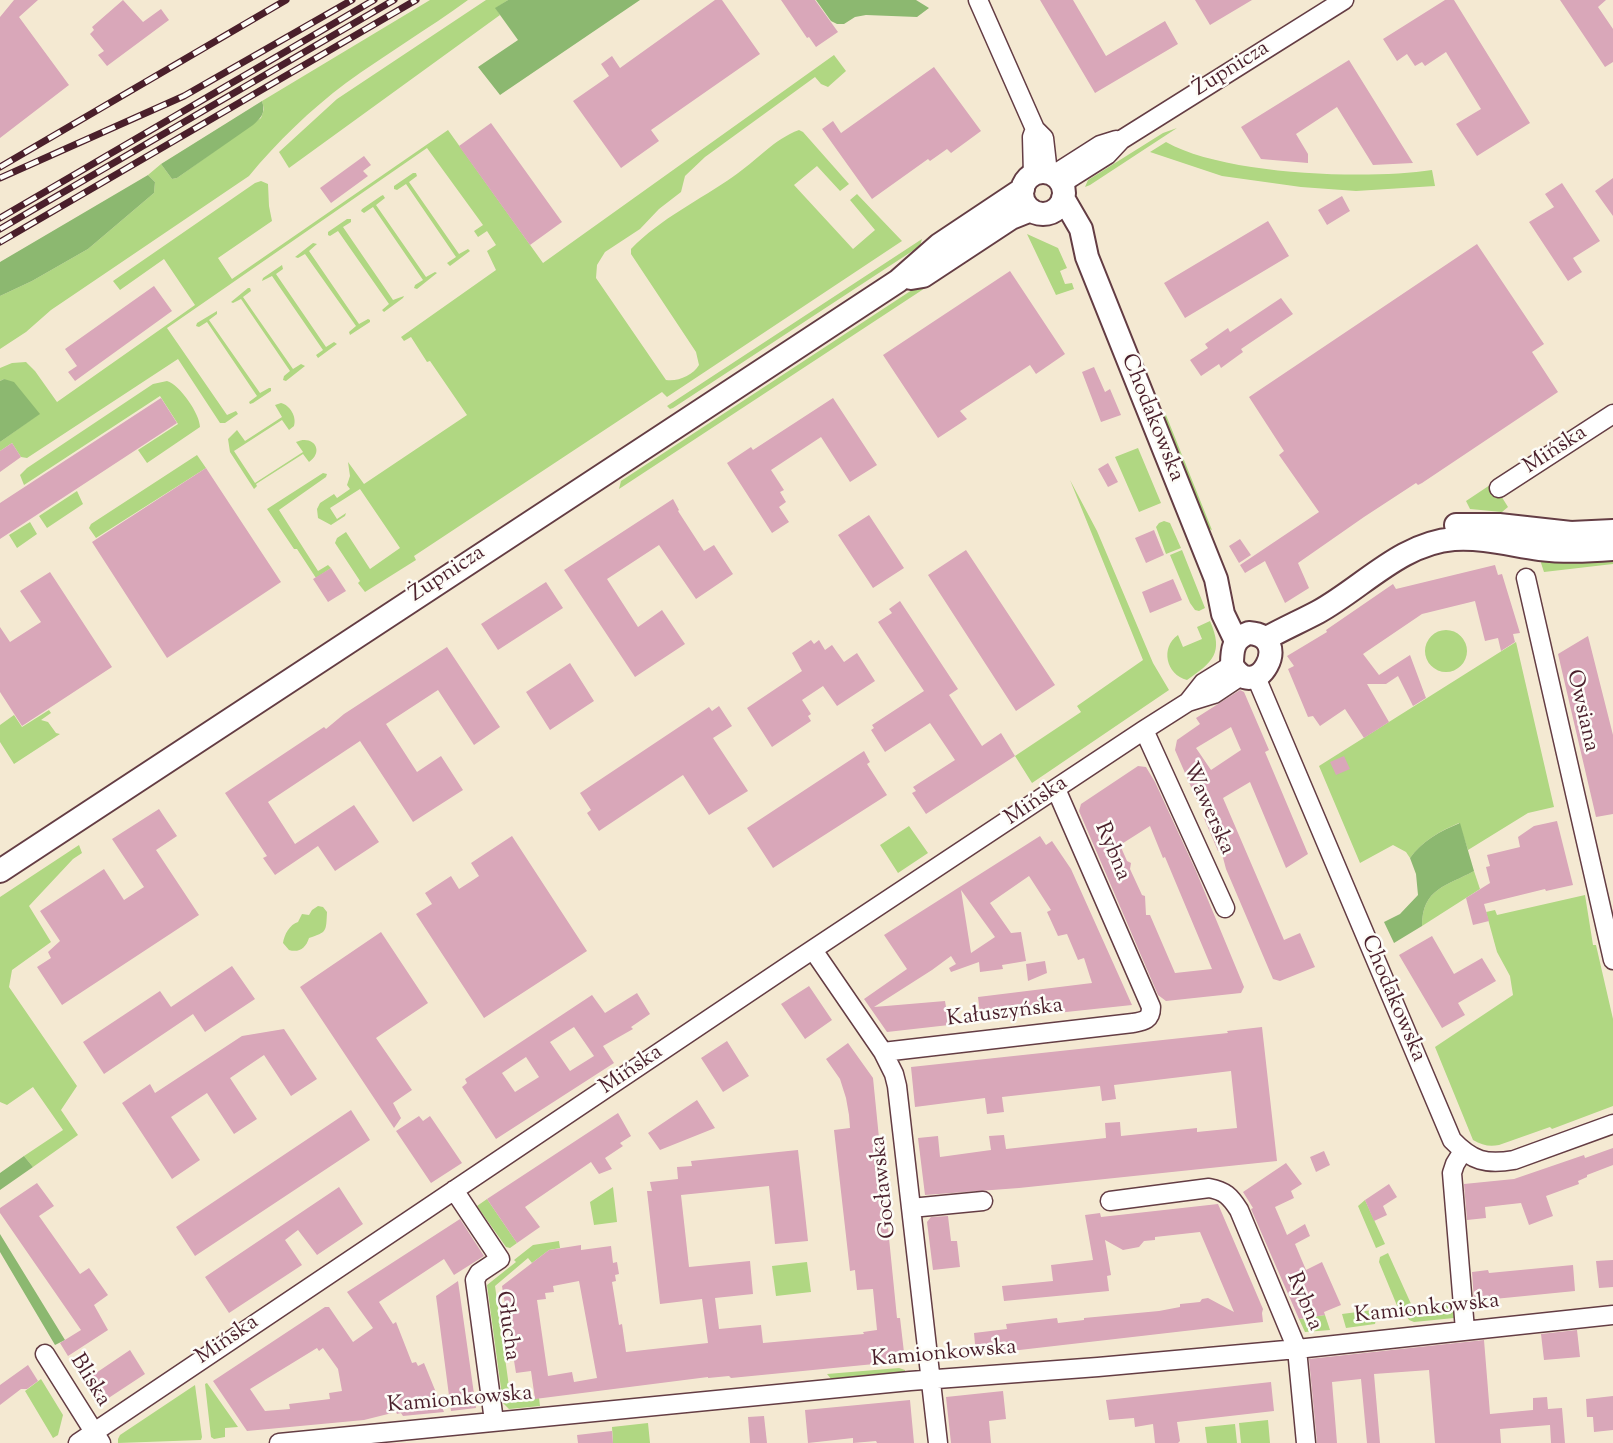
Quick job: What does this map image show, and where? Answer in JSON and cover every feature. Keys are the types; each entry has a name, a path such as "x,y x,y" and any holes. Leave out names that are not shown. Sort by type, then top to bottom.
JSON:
{"street":[{"name":"Chodakowska","path":"978,0 1035,129 1044,138 1045,190 1081,229 1087,258 1216,579 1224,614 1255,641"},
{"name":"Żupnicza","path":"0,871 898,281 939,245 1101,159 1121,140 1344,0"},
{"name":"Mińska","path":"1499,488 1613,414"},
{"path":"1405,554 1413,543 1425,534 1447,526 1499,525 1570,534 1613,531"},
{"path":"1255,641 1266,668 1262,674 1243,672 1232,650 1255,641 1301,633 1318,612 1405,554 1439,541 1470,538 1540,549 1585,551 1613,549"},
{"name":"Owsiana","path":"1526,578 1613,960"},
{"name":"Chodakowska","path":"1243,672 1271,713 1452,1140 1462,1151"},
{"name":"Mińska","path":"78,1443 97,1437 454,1190 1144,730 1188,702 1214,694 1243,672"},
{"name":"Wawerska","path":"1144,730 1225,908"},
{"name":"Rybna","path":"1056,789 1151,1007 1148,1019 1133,1023"},
{"name":"Gocławska","path":"813,950 883,1052 894,1074 938,1443"},
{"name":"Kałuszyńska","path":"883,1052 1133,1023"},
{"path":"1466,1330 1452,1173 1462,1151 1474,1159 1487,1162 1514,1160 1613,1124"},
{"name":"Rybna","path":"1110,1201 1209,1188 1223,1191 1231,1197 1239,1210 1297,1348 1306,1443"},
{"name":"Głucha","path":"454,1190 500,1259 479,1273 475,1280 494,1421"},
{"path":"911,1208 983,1201"},
{"name":"Kamionkowska","path":"279,1443 930,1380 1297,1348 1613,1315"},
{"name":"Bliska","path":"45,1354 97,1437"}],"green space":[{"path":"430,0 468,0 333,93 294,127 249,176 51,310 26,332 0,349 0,296 32,281 88,249 154,193 155,182 148,175 161,164 172,179 177,178 261,118 264,109 262,101"},
{"path":"486,0 508,0 496,8 500,15 289,168 279,152 337,99"},
{"path":"508,0 640,0 500,95 478,67 518,40 495,8"},
{"path":"816,0 916,0 929,8 917,17 866,15 855,17 844,24 837,24 831,21"},
{"path":"834,55 846,71 828,87 821,84 815,77 705,157 685,176 681,192 659,209 640,229 605,252 597,265 596,278 666,380 680,379 689,375 699,365 696,352 631,254 631,249 655,228 734,176 781,139 799,130 849,184 840,191 817,166 794,185 853,249 875,230 850,200 857,194 902,241 667,397 662,392 414,556 416,560 365,592 335,543 337,538 346,532 370,569 400,548 360,489 330,508 337,519 346,513 331,525 318,518 317,509 320,503 334,494 337,498 350,489 347,485 350,476 348,462 364,484 467,415 411,337 404,341 401,337 496,270 487,251 496,245 487,231 478,237 474,231 483,225 427,148 167,328 227,415 236,411 238,414 225,423 220,423 178,359 27,458 21,457 12,443 0,451 0,442 39,414 4,379 0,381 0,368 12,363 26,362 57,402 195,305 164,259 120,290 113,281 255,183 261,181 268,184 272,221 218,258 232,279 448,130 543,263"},
{"path":"262,101 262,115 253,125 177,178 172,179 161,164"},
{"path":"1177,128 1085,187 1088,180 1163,133"},
{"path":"1166,142 1191,153 1223,162 1296,172 1371,174 1432,170 1435,186 1356,191 1301,187 1222,176 1150,152"},
{"path":"413,173 417,176 409,182 459,254 468,249 470,251 450,266 447,263 456,257 406,184 397,190 394,189 394,186"},
{"path":"148,175 155,182 154,193 88,249 32,281 0,296 0,262"},
{"path":"383,195 385,198 376,205 426,277 437,273 417,289 414,288 415,285 423,280 373,207 364,213 361,211"},
{"path":"347,219 351,219 351,222 343,227 393,300 404,296 384,312 382,310 389,304 338,231 328,235 328,232"},
{"path":"1011,225 1012,231 619,489 621,481"},
{"path":"1027,234 1058,248 1067,268 1060,271 1065,284 1072,283 1074,289 1056,295"},
{"path":"922,239 920,246 673,408 670,409 667,406"},
{"path":"313,243 317,244 309,251 359,324 370,320 350,335 349,332 356,326 305,254 298,258 295,257"},
{"path":"282,265 283,269 276,274 326,347 334,342 337,344 318,358 316,355 323,350 272,276 262,281"},
{"path":"248,288 251,291 243,297 293,369 301,364 305,366 286,381 283,380 284,376 290,371 241,299 231,302"},
{"path":"217,311 217,314 209,320 260,393 271,388 271,391 253,403 249,402 257,396 207,322 199,327 196,326 197,323"},
{"path":"4,379 14,382 40,414 0,442 0,381"},
{"path":"167,381 178,388 188,401 197,415 200,427 147,463 138,450 178,424 160,396 24,485 20,475 27,468 153,384"},
{"path":"281,403 292,412 294,426 289,430 282,420 234,451 255,483 303,452 296,442 307,440 312,442 316,453 309,462 303,454 256,484 254,489 230,452 228,439 237,430 245,441 282,417 275,405"},
{"path":"1166,415 1212,530 1207,528 1162,417"},
{"path":"1138,448 1161,503 1139,512 1115,457"},
{"path":"197,455 206,468 96,538 89,528 91,524"},
{"path":"323,473 327,474 326,477 279,510 318,571 328,565 331,568 316,578 267,509"},
{"path":"1070,480 1097,531 1153,663 1169,690 1032,783 1015,756 1081,712 1077,706 1143,660"},
{"path":"1493,483 1508,507 1502,512 1470,509 1466,501"},
{"path":"77,491 83,504 47,528 39,516"},
{"path":"1164,521 1170,523 1181,548 1166,554 1156,527"},
{"path":"30,522 37,534 17,548 9,535"},
{"path":"1182,550 1205,608 1199,611 1195,610 1190,603 1170,555"},
{"path":"1613,555 1613,564 1544,572 1541,563 1543,556"},
{"path":"1210,621 1216,641 1213,656 1204,668 1187,680 1180,677 1174,673 1168,660 1167,653 1172,640 1178,635 1183,647 1202,639 1197,627"},
{"path":"1446,630 1461,636 1467,651 1461,666 1446,672 1431,666 1425,651 1431,636"},
{"path":"1516,642 1554,807 1528,813 1468,850 1459,823 1432,837 1410,858 1406,852 1393,845 1360,863 1319,766"},
{"path":"49,710 51,713 41,720 48,722 56,733 60,734 14,764 0,742 0,725 14,715 22,727"},
{"path":"1460,823 1474,871 1446,885 1431,896 1423,913 1422,926 1394,943 1384,922 1400,914 1418,895 1416,874 1410,858 1432,838"},
{"path":"909,826 928,853 898,873 880,845"},
{"path":"79,845 82,853 73,859 29,906 51,942 12,970 9,987 77,1086 61,1110 78,1135 33,1167 24,1156 63,1130 33,1087 7,1105 0,1102 0,897"},
{"path":"1474,871 1480,889 1422,926 1426,903 1431,896 1446,885"},
{"path":"1585,895 1593,945 1596,945 1613,1019 1613,1106 1552,1129 1550,1127 1499,1145 1489,1146 1479,1143 1473,1140 1435,1047 1513,995 1510,976 1497,952 1486,912 1495,910 1497,915"},
{"path":"318,906 323,907 327,912 324,930 309,938 302,949 289,950 283,943 288,930 298,922 302,914 309,915"},
{"path":"24,1156 33,1167 0,1190 0,1173"},
{"path":"613,1187 617,1222 594,1225 590,1202"},
{"path":"487,1199 517,1243 510,1248 506,1247 477,1206"},
{"path":"1365,1200 1385,1244 1376,1248 1358,1206"},
{"path":"0,1234 65,1340 55,1345 0,1252"},
{"path":"559,1241 560,1248 549,1250 532,1263 528,1258 495,1286 511,1401 539,1398 540,1406 509,1409 503,1403 487,1285 533,1245"},
{"path":"1388,1253 1412,1306 1452,1303 1454,1318 1414,1322 1409,1320 1402,1307 1398,1308 1379,1262 1380,1257"},
{"path":"807,1262 811,1292 776,1296 772,1266"},
{"path":"1373,1310 1375,1324 1346,1328 1342,1314"},
{"path":"1325,1315 1330,1330 1305,1332 1299,1319"},
{"path":"899,1368 905,1370 905,1373 832,1380 827,1374"},
{"path":"41,1379 63,1415 58,1435 53,1438 25,1391"},
{"path":"207,1383 238,1427 225,1428 225,1437 214,1439 211,1437 205,1384"},
{"path":"195,1385 201,1440 118,1443 120,1435"},
{"path":"1268,1420 1270,1443 1241,1443 1239,1423"},
{"path":"648,1423 650,1443 613,1443 612,1427"},
{"path":"1235,1424 1237,1443 1207,1443 1205,1427"}],"building":[{"path":"14,0 38,0 19,17 69,85 0,138 0,17"},
{"path":"123,0 143,22 161,9 169,20 107,66 98,55 104,51 90,34 94,30 92,27"},
{"path":"715,0 722,0 760,54 651,130 659,141 621,168 573,101 609,76 601,64 612,56 620,68"},
{"path":"781,0 815,0 838,32 816,47 809,37 807,38"},
{"path":"1040,0 1073,0 1106,56 1165,21 1178,44 1095,93"},
{"path":"1195,0 1252,0 1210,25"},
{"path":"1445,0 1454,0 1530,123 1477,156 1456,124 1481,109 1446,52 1425,66 1422,62 1415,66 1407,54 1397,61 1383,39"},
{"path":"1560,0 1606,0 1598,7 1613,29 1613,62 1605,67"},
{"path":"1349,60 1413,163 1373,165 1337,107 1296,134 1308,154 1308,163 1261,159 1241,127"},
{"path":"934,67 981,131 951,153 947,149 930,161 928,159 872,199 822,129 833,121 841,133"},
{"path":"491,123 562,222 530,245 459,146"},
{"path":"364,156 371,165 363,171 368,176 331,203 320,188"},
{"path":"1613,178 1613,216 1595,191"},
{"path":"1562,183 1600,241 1573,258 1582,272 1568,281 1529,222 1554,207 1545,194"},
{"path":"1342,196 1350,211 1327,225 1318,210"},
{"path":"1268,221 1289,256 1185,318 1164,283"},
{"path":"1477,244 1544,344 1532,352 1558,392 1422,483 1418,485 1416,483 1364,517 1298,563 1309,588 1285,603 1265,561 1245,573 1240,565 1319,512 1279,455 1284,451 1249,397"},
{"path":"1010,271 1065,354 1036,374 1030,365 960,411 967,419 938,438 883,355"},
{"path":"154,286 172,311 75,381 68,372 77,366 65,349"},
{"path":"1281,298 1293,314 1241,349 1243,352 1221,368 1219,364 1201,376 1190,360 1208,348 1205,344 1228,328 1230,332"},
{"path":"1094,367 1105,392 1110,389 1121,415 1101,422 1082,372"},
{"path":"161,398 177,423 0,539 0,503"},
{"path":"833,398 877,465 850,482 821,437 771,470 784,490 780,492 786,502 779,507 789,522 772,533 727,463 751,447 753,450"},
{"path":"12,443 21,457 0,472 0,451"},
{"path":"1108,463 1118,482 1108,487 1098,469"},
{"path":"206,468 281,582 167,658 92,542"},
{"path":"673,499 678,511 704,551 714,545 733,574 696,599 659,545 607,579 638,627 662,610 685,644 635,677 564,570"},
{"path":"869,515 904,568 873,588 838,535"},
{"path":"1154,530 1164,555 1146,563 1135,538"},
{"path":"1240,539 1251,555 1239,563 1229,546"},
{"path":"966,550 1055,685 1016,711 928,575"},
{"path":"1495,565 1498,575 1502,574 1520,633 1513,634 1515,642 1501,651 1498,638 1485,641 1475,601 1422,614 1363,654 1379,675 1410,655 1426,698 1413,706 1398,676 1386,684 1367,684 1389,722 1364,738 1345,709 1320,726 1313,716 1308,717 1288,669 1294,666 1287,656 1327,632 1326,630 1393,584 1396,589"},
{"path":"331,568 346,591 328,602 313,579"},
{"path":"50,572 112,667 22,726 0,692 0,627 10,642 41,622 20,591"},
{"path":"1173,579 1182,600 1150,613 1142,592"},
{"path":"546,582 563,608 498,650 481,624"},
{"path":"900,601 958,689 949,695 982,746 1001,733 1015,756 926,814 912,793 916,791 913,787 955,760 930,723 885,752 871,730 874,728 872,725 924,691 878,622 892,613 889,609"},
{"path":"1588,636 1613,735 1613,814 1596,817 1558,654"},
{"path":"811,640 814,644 819,640 825,650 832,645 844,662 857,653 875,681 837,706 823,686 802,700 811,714 808,716 811,721 772,747 747,708 802,671 792,653"},
{"path":"447,647 500,727 474,745 438,690 386,724 417,772 441,756 463,790 413,822 360,741 268,802 295,844 354,805 379,842 335,871 318,846 275,875 263,858 267,856 225,793 324,727 326,729 344,714"},
{"path":"570,663 594,701 550,730 526,692"},
{"path":"1240,690 1244,692 1269,750 1265,752 1308,854 1286,868 1250,782 1223,798 1284,940 1300,933 1315,967 1280,981 1273,979 1226,869 1221,850 1218,851 1203,816 1206,815 1175,750 1177,740 1200,724 1196,718","holes":["1231,727 1241,750 1211,770 1196,748"]},
{"path":"719,706 732,726 713,738 748,791 709,815 683,775 599,831 587,813 591,810 580,793 709,707 712,711"},
{"path":"864,751 870,762 867,764 887,795 773,868 747,828"},
{"path":"1344,756 1350,769 1336,775 1330,762"},
{"path":"1138,766 1146,767 1196,871 1244,987 1241,993 1166,1001 1158,995 1079,811 1081,804","holes":["1150,826 1163,858 1165,857 1212,969 1175,973 1150,915 1146,915 1145,896 1142,895 1130,869 1131,863 1127,861 1120,845"]},
{"path":"159,809 177,836 156,850 199,915 62,1005 37,967 51,958 48,952 60,941 40,911 104,869 124,900 144,887 112,839"},
{"path":"1557,821 1573,885 1546,891 1545,889 1484,904 1489,921 1473,925 1466,898 1490,883 1486,867 1490,866 1487,855 1520,847 1518,837 1534,826"},
{"path":"512,836 587,951 484,1018 416,914 432,904 425,893 451,876 459,889 470,882 479,876 471,863"},
{"path":"1040,836 1046,845 1052,841 1071,869 1132,1005 981,1021 978,997 1092,983 1084,958 1078,960 1067,934 1058,936 1047,912 1051,910 1029,876 990,903 1011,933 1021,932 1026,961 1002,965 1003,969 980,972 979,962 951,972 949,968 956,964 951,956 874,1007 945,1001 949,1025 887,1032 864,999 907,969 884,935","holes":["961,890 995,937 971,953"]},
{"path":"381,932 428,1003 376,1038 412,1090 393,1103 401,1118 394,1128 300,987"},
{"path":"1432,936 1454,974 1482,958 1496,981 1458,1003 1465,1015 1442,1028 1399,955"},
{"path":"1045,961 1047,973 1028,981 1026,964"},
{"path":"232,966 255,999 205,1032 193,1014 104,1074 83,1042 160,991 171,1007"},
{"path":"809,986 832,1020 805,1039 781,1004"},
{"path":"637,993 650,1014 631,1027 633,1029 603,1046 614,1063 496,1139 462,1087 467,1083 465,1079 592,995 605,1013","holes":["574,1027 594,1056 570,1071 550,1042","526,1057 539,1077 515,1092 502,1073"]},
{"path":"1262,1027 1277,1161 1019,1188 925,1195 918,1138 938,1136 940,1157 991,1150 989,1136 1004,1135 1006,1149 1106,1138 1105,1123 1120,1122 1121,1136 1197,1128 1197,1132 1237,1128 1231,1071 1114,1085 1116,1099 1102,1101 1100,1086 1002,1097 1004,1112 987,1114 985,1098 915,1107 911,1067 1228,1033 1227,1031"},
{"path":"284,1029 317,1079 291,1096 264,1055 230,1078 257,1119 234,1134 207,1093 171,1117 200,1160 172,1179 122,1103 150,1084 155,1093 242,1036"},
{"path":"727,1041 749,1076 723,1092 701,1058"},
{"path":"848,1043 873,1078 897,1318 900,1318 905,1361 731,1378 729,1376 708,1377 535,1399 531,1371 516,1373 502,1286 549,1250 581,1245 581,1250 611,1246 613,1263 617,1262 619,1274 615,1275 616,1281 612,1282 626,1352 708,1343 702,1299 660,1304 647,1191 652,1191 650,1182 678,1179 677,1167 692,1166 691,1161 798,1150 808,1241 775,1244 769,1186 681,1195 689,1267 750,1261 753,1294 715,1298 719,1329 761,1325 763,1343 864,1334 863,1332 877,1330 873,1289 857,1290 855,1270 850,1271 834,1130 850,1128 849,1115 840,1079 826,1059","holes":["579,1281 597,1378 574,1382 572,1372 548,1376 537,1300 546,1299 545,1293 554,1292 553,1286"]},
{"path":"697,1100 715,1128 660,1150 648,1133"},
{"path":"351,1110 370,1140 195,1256 176,1227"},
{"path":"618,1113 631,1136 620,1143 623,1146 605,1158 612,1169 599,1174 591,1162 525,1207 540,1227 517,1243 487,1199"},
{"path":"419,1116 423,1121 430,1116 462,1163 431,1183 396,1131"},
{"path":"1613,1148 1613,1165 1587,1175 1578,1181 1579,1184 1546,1196 1553,1216 1529,1225 1521,1203 1485,1207 1486,1218 1467,1220 1464,1184 1514,1179 1584,1155 1585,1158"},
{"path":"1324,1151 1330,1165 1316,1172 1310,1157"},
{"path":"1286,1163 1302,1184 1291,1191 1294,1198 1275,1207 1287,1235 1305,1224 1310,1236 1295,1244 1306,1270 1322,1262 1341,1305 1324,1312 1325,1315 1299,1319 1251,1209 1253,1208 1243,1192"},
{"path":"37,1183 54,1206 39,1216 80,1274 89,1268 108,1295 94,1305 108,1330 68,1356 60,1343 81,1330 0,1213 0,1208"},
{"path":"1389,1184 1397,1197 1383,1206 1387,1215 1374,1221 1365,1200"},
{"path":"339,1187 363,1224 317,1255 298,1230 285,1240 302,1265 229,1313 205,1277"},
{"path":"1218,1204 1263,1309 1263,1322 976,1355 974,1333 1007,1329 1006,1324 1057,1318 1058,1323 1084,1320 1084,1318 1159,1311 1180,1307 1180,1304 1200,1302 1208,1298 1234,1312 1200,1232 1155,1237 1155,1240 1144,1241 1139,1247 1123,1250 1105,1240 1111,1275 1107,1276 1109,1291 1004,1301 1002,1286 1053,1281 1051,1265 1093,1260 1085,1215 1100,1213 1101,1217"},
{"path":"948,1216 951,1241 957,1241 960,1267 933,1270 927,1222 931,1217"},
{"path":"460,1219 484,1256 454,1275 444,1259 379,1302 393,1324 396,1322 412,1363 416,1362 418,1366 424,1363 444,1412 403,1416 396,1412 364,1420 247,1431 213,1381 325,1307 329,1307 353,1342 373,1328 347,1292","holes":["317,1348 319,1351 323,1348 338,1369 342,1391 329,1393 330,1399 289,1404 290,1409 265,1411 250,1389"]},
{"path":"1613,1260 1613,1287 1599,1288 1596,1261"},
{"path":"1573,1265 1575,1291 1474,1301 1472,1272 1488,1270 1489,1273"},
{"path":"458,1281 476,1408 451,1411 436,1296"},
{"path":"1577,1330 1580,1357 1544,1360 1541,1334"},
{"path":"1484,1340 1490,1414 1533,1410 1533,1398 1547,1397 1548,1409 1562,1408 1565,1443 1551,1443 1550,1425 1500,1429 1501,1443 1435,1443 1429,1370 1374,1374 1380,1443 1367,1443 1361,1379 1332,1382 1337,1443 1317,1443 1309,1359"},
{"path":"130,1350 145,1374 101,1403 95,1401 81,1378 91,1372 93,1375"},
{"path":"28,1365 38,1381 27,1389 21,1389 0,1405 0,1385"},
{"path":"1271,1382 1274,1411 1177,1422 1180,1441 1178,1443 1155,1443 1153,1424 1135,1427 1134,1418 1109,1420 1106,1400"},
{"path":"1003,1391 1006,1419 989,1421 991,1443 951,1443 946,1397"},
{"path":"1613,1396 1613,1430 1594,1432 1593,1417 1587,1417 1586,1399"},
{"path":"910,1400 914,1443 877,1443 876,1441 853,1443 853,1438 808,1443 805,1410"},
{"path":"764,1416 767,1443 750,1443 748,1417"},
{"path":"612,1431 613,1443 578,1443 577,1435"}],"railway":[{"path":"0,167 286,0"},
{"path":"0,178 184,96 352,0"},
{"path":"0,218 374,0"},
{"path":"0,229 394,0"},
{"path":"0,242 416,0"}]}
